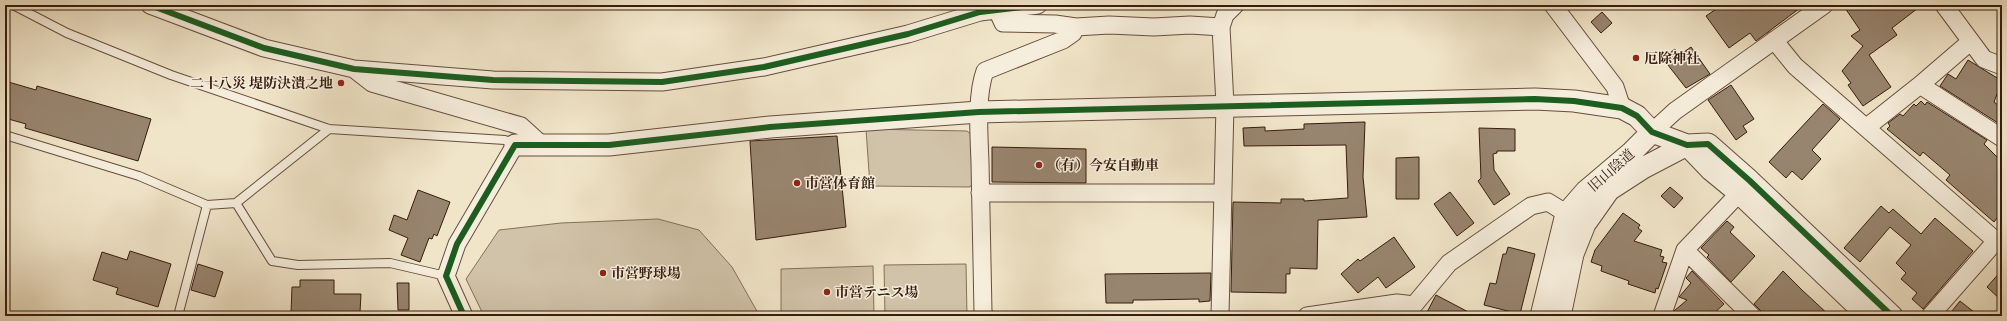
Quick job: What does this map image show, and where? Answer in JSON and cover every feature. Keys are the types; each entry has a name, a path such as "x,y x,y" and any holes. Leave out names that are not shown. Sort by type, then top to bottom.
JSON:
{"street":[{"path":"150,5 264,48 354,68 493,80 662,82 764,67 908,34 980,12 1038,5"},
{"path":"1220,316 1225,105 1221,28 1225,15 1235,5"},
{"path":"1553,5 1615,87 1622,108"},
{"name":"旧山陰道","path":"1566,214 1586,190 1632,152 1675,111 1824,5"},
{"path":"1944,5 1984,59 2002,66"},
{"path":"997,10 1003,23 1055,24 1076,28 1109,25 1154,27 1190,25 1221,28"},
{"path":"985,316 983,312 980,193 979,112 981,82 985,71 1063,40 1074,33 1076,28"},
{"path":"1774,40 1795,66 1867,127 1999,244 1930,316"},
{"path":"1867,127 1920,85 1970,42"},
{"path":"354,68 372,82 521,126 542,145"},
{"path":"1920,85 2002,138"},
{"path":"464,316 446,276 457,244 515,145 609,145 770,127 979,112 1225,105 1535,99 1574,101 1622,108 1636,116 1652,132 1687,145 1711,170 1745,187 1892,316"},
{"name":"旧山陰道","path":"1560,316 1573,254 1585,224 1609,190 1642,168 1687,145"},
{"path":"1662,316 1685,250 1745,187"},
{"path":"1745,187 1868,316"},
{"path":"980,193 1222,193"},
{"path":"1307,316 1396,303 1411,310 1449,263 1531,206 1548,202 1556,205 1566,214 1585,224"},
{"path":"1541,316 1566,214"},
{"path":"1685,250 1752,316"}],"lane":[{"path":"13,5 68,33 171,75 329,130 505,140 515,145"},
{"path":"5,135 139,176 207,205 236,203 329,130"},
{"path":"236,203 272,261 298,265 390,262 446,276"},
{"path":"178,316 207,205"}],"shaded area":[{"path":"866,129 967,131 971,134 973,182 970,187 870,186"},
{"name":"市営野球場","path":"658,219 699,230 732,267 758,313 758,316 484,316 466,279 499,230 561,223"},
{"name":"市営テニス場","path":"966,264 967,316 885,316 884,265"},
{"name":"市営テニス場","path":"873,266 874,316 781,316 781,269"}],"building":[{"path":"1722,5 1804,5 1756,41 1750,33 1729,48 1706,16"},
{"path":"1843,5 1922,5 1892,28 1897,35 1869,55 1891,87 1863,106 1848,85 1851,83 1842,71 1863,46 1851,36 1860,30"},
{"path":"1602,12 1612,23 1601,33 1591,22"},
{"path":"1691,47 1710,74 1686,88 1664,60 1667,58 1666,56 1675,49 1680,55"},
{"path":"1968,60 2002,81 1994,102 2002,108 2002,117 1998,123 1940,86 1948,74 1956,79"},
{"path":"5,81 36,90 37,86 151,119 138,161 25,128 26,124 5,118"},
{"path":"1731,85 1754,119 1743,126 1747,132 1736,140 1708,100"},
{"path":"1921,101 1925,105 1927,102 1987,140 1984,144 2002,162 2002,212 1994,222 1946,180 1950,175 1923,152 1920,156 1887,129 1890,126 1888,123 1900,114 1903,116 1914,104 1916,106"},
{"path":"1823,104 1840,119 1812,150 1821,159 1802,180 1792,171 1786,178 1769,162"},
{"path":"1365,122 1363,177 1367,217 1318,220 1317,269 1290,268 1290,274 1286,274 1286,293 1231,292 1233,202 1281,203 1281,199 1304,199 1304,201 1348,198 1346,145 1244,146 1243,128 1265,127 1265,131 1304,129 1304,124"},
{"path":"1479,128 1515,129 1515,151 1497,151 1497,153 1493,154 1494,170 1510,194 1494,205 1478,181 1481,178"},
{"name":"市営体育館","path":"837,136 846,227 756,240 750,141"},
{"name":"（有）今安自動車","path":"992,147 1086,149 1086,183 992,182"},
{"path":"1419,157 1419,199 1396,199 1396,158"},
{"path":"1670,187 1683,198 1674,208 1661,196"},
{"path":"418,190 450,202 437,236 434,234 432,239 429,238 420,262 401,255 408,238 389,230 394,215 407,220"},
{"path":"1450,192 1474,223 1457,236 1434,204"},
{"path":"1881,206 1889,213 1893,209 1921,234 1935,218 1973,251 1923,309 1912,299 1917,293 1901,279 1906,273 1896,263 1911,245 1890,227 1860,262 1844,248"},
{"path":"1623,213 1640,225 1638,228 1642,231 1634,241 1662,250 1660,256 1664,257 1662,262 1667,263 1658,289 1656,288 1655,293 1628,284 1629,281 1601,271 1602,266 1591,262 1595,250"},
{"path":"1727,221 1734,227 1730,232 1755,256 1731,282 1707,257 1709,255 1701,248"},
{"path":"1394,237 1415,267 1386,288 1378,277 1358,293 1341,274 1358,259 1360,261"},
{"path":"1508,247 1535,254 1520,314 1484,305 1490,283 1496,284 1503,254 1506,254"},
{"path":"130,251 171,264 158,307 116,294 118,288 93,280 102,252 127,260"},
{"path":"198,264 223,272 215,297 191,290"},
{"path":"2002,270 2002,301 1987,287"},
{"path":"1692,271 1724,304 1711,316 1673,316 1674,311 1687,300 1679,297 1691,283 1686,278"},
{"path":"1783,271 1830,316 1766,316 1754,304"},
{"path":"1211,273 1210,301 1199,302 1199,299 1133,300 1133,303 1106,303 1105,274"},
{"path":"300,280 334,280 334,294 361,294 360,312 334,312 334,316 318,316 318,313 291,313 292,287 300,287"},
{"path":"397,283 409,283 409,310 398,310"},
{"path":"1436,295 1476,316 1425,316"},
{"path":"1960,301 1979,316 1948,316"}],"marked path":[{"path":"969,5 980,12"}],"cycle path":[{"path":"150,5 264,48 354,69 493,80 662,82 764,67 908,34 980,12 1038,5"},
{"path":"464,316 446,276 457,244 515,145 609,145 770,127 979,112 1535,99 1574,101 1622,108 1637,116 1652,132 1687,145 1708,144 1750,181 1892,316"}],"place":[{"name":"厄除神社","path":"1636,58"},
{"name":"二十八災 堤防決潰之地","path":"341,83"},
{"name":"（有）今安自動車","path":"1039,165"},
{"name":"市営体育館","path":"797,183"},
{"name":"市営野球場","path":"603,273"},
{"name":"市営テニス場","path":"827,292"}]}
